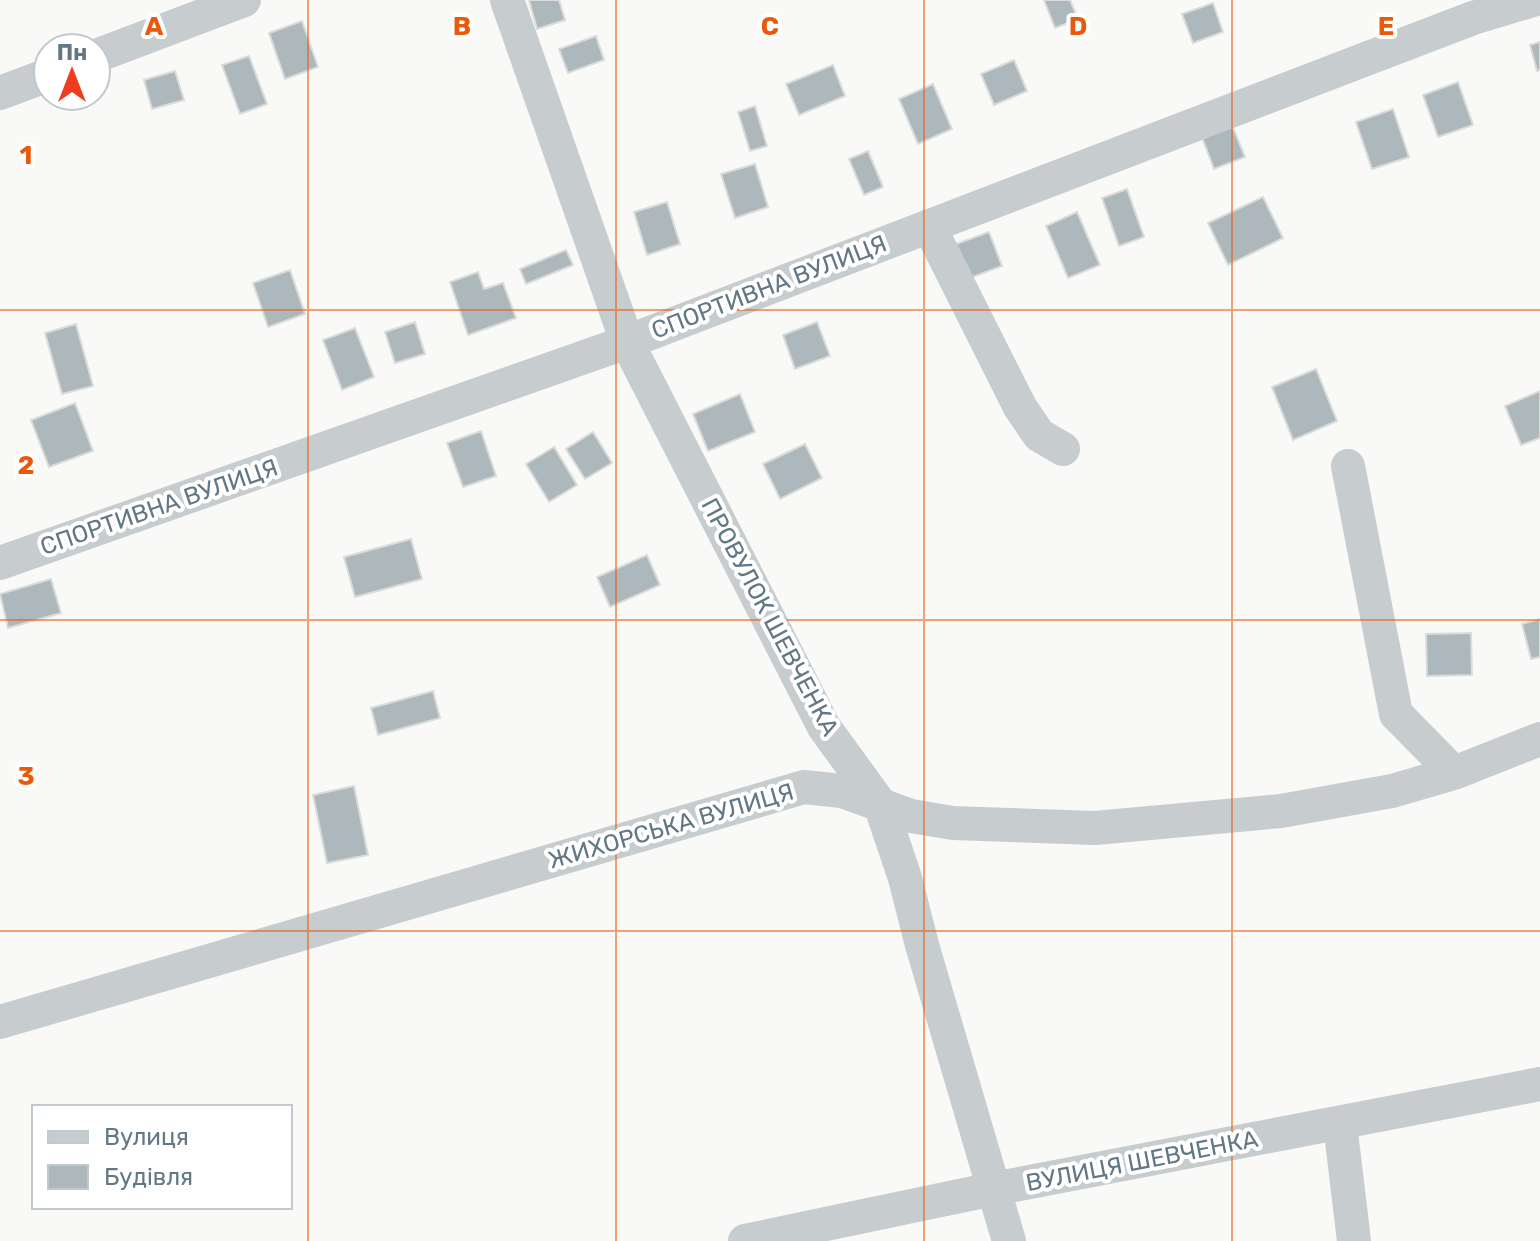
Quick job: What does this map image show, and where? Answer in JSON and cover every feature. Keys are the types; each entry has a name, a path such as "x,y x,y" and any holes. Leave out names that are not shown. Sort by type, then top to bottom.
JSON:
{"street":[{"path":"112,50 244,0"},
{"name":"ПРОВУЛОК ШЕВЧЕНКА","path":"507,0 627,342 824,727 880,804 905,878 1009,1241"},
{"name":"СПОРТИВНА ВУЛИЦЯ","path":"0,563 627,342 1473,18 1533,0"},
{"path":"0,93 32,81"},
{"path":"929,226 1020,407 1039,435 1063,449"},
{"path":"1348,466 1396,714 1454,773"},
{"name":"ЖИХОРСЬКА ВУЛИЦЯ","path":"0,1022 804,787 842,791 911,816 953,823 1095,828 1281,811 1392,791 1454,773 1540,739"},
{"name":"ВУЛИЦЯ ШЕВЧЕНКА","path":"745,1241 993,1189 1540,1084"},
{"path":"1340,1124 1354,1241"}],"building":[{"path":"529,0 559,0 565,20 537,29"},
{"path":"1044,0 1070,0 1078,19 1055,28"},
{"path":"1213,3 1223,32 1193,43 1182,14"},
{"path":"302,21 318,67 285,79 269,33"},
{"path":"596,36 604,60 568,73 559,49"},
{"path":"1540,42 1540,70 1537,71 1530,45"},
{"path":"249,56 267,104 240,114 222,65"},
{"path":"1014,60 1027,91 994,105 981,74"},
{"path":"833,65 845,96 799,115 786,84"},
{"path":"175,71 184,100 152,109 144,80"},
{"path":"1458,82 1473,125 1438,137 1423,95"},
{"path":"933,84 952,129 918,144 899,99"},
{"path":"755,106 767,146 750,151 738,112"},
{"path":"1393,109 1409,157 1372,169 1356,122"},
{"path":"1232,125 1245,157 1214,169 1202,137"},
{"path":"868,151 883,187 864,195 849,159"},
{"path":"755,164 768,207 735,218 721,174"},
{"path":"1127,189 1144,237 1119,246 1102,198"},
{"path":"1263,197 1283,238 1228,265 1208,223"},
{"path":"667,202 680,244 647,255 634,212"},
{"path":"1077,212 1100,265 1068,278 1046,226"},
{"path":"989,232 1002,266 970,278 956,244"},
{"path":"566,250 573,265 526,284 520,269"},
{"path":"290,270 305,314 268,327 253,283"},
{"path":"478,272 484,289 503,283 516,318 468,335 450,282"},
{"path":"415,322 425,354 395,363 385,332"},
{"path":"817,322 830,356 795,369 783,335"},
{"path":"76,324 93,386 62,394 45,333"},
{"path":"355,328 374,377 342,390 323,340"},
{"path":"1316,369 1337,421 1293,440 1272,387"},
{"path":"1540,391 1540,438 1521,445 1505,406"},
{"path":"740,394 755,432 708,451 693,414"},
{"path":"75,403 93,451 49,467 31,420"},
{"path":"481,431 496,476 463,487 447,443"},
{"path":"593,432 612,463 585,479 566,449"},
{"path":"805,444 822,478 780,499 763,464"},
{"path":"554,447 577,485 549,502 526,464"},
{"path":"411,539 422,579 355,597 344,557"},
{"path":"647,555 660,585 610,607 597,577"},
{"path":"51,579 61,613 8,628 0,594"},
{"path":"1540,619 1540,657 1531,659 1522,624"},
{"path":"1471,633 1472,675 1427,676 1426,634"},
{"path":"433,691 440,718 378,735 371,708"},
{"path":"354,786 368,855 327,863 313,795"}]}
